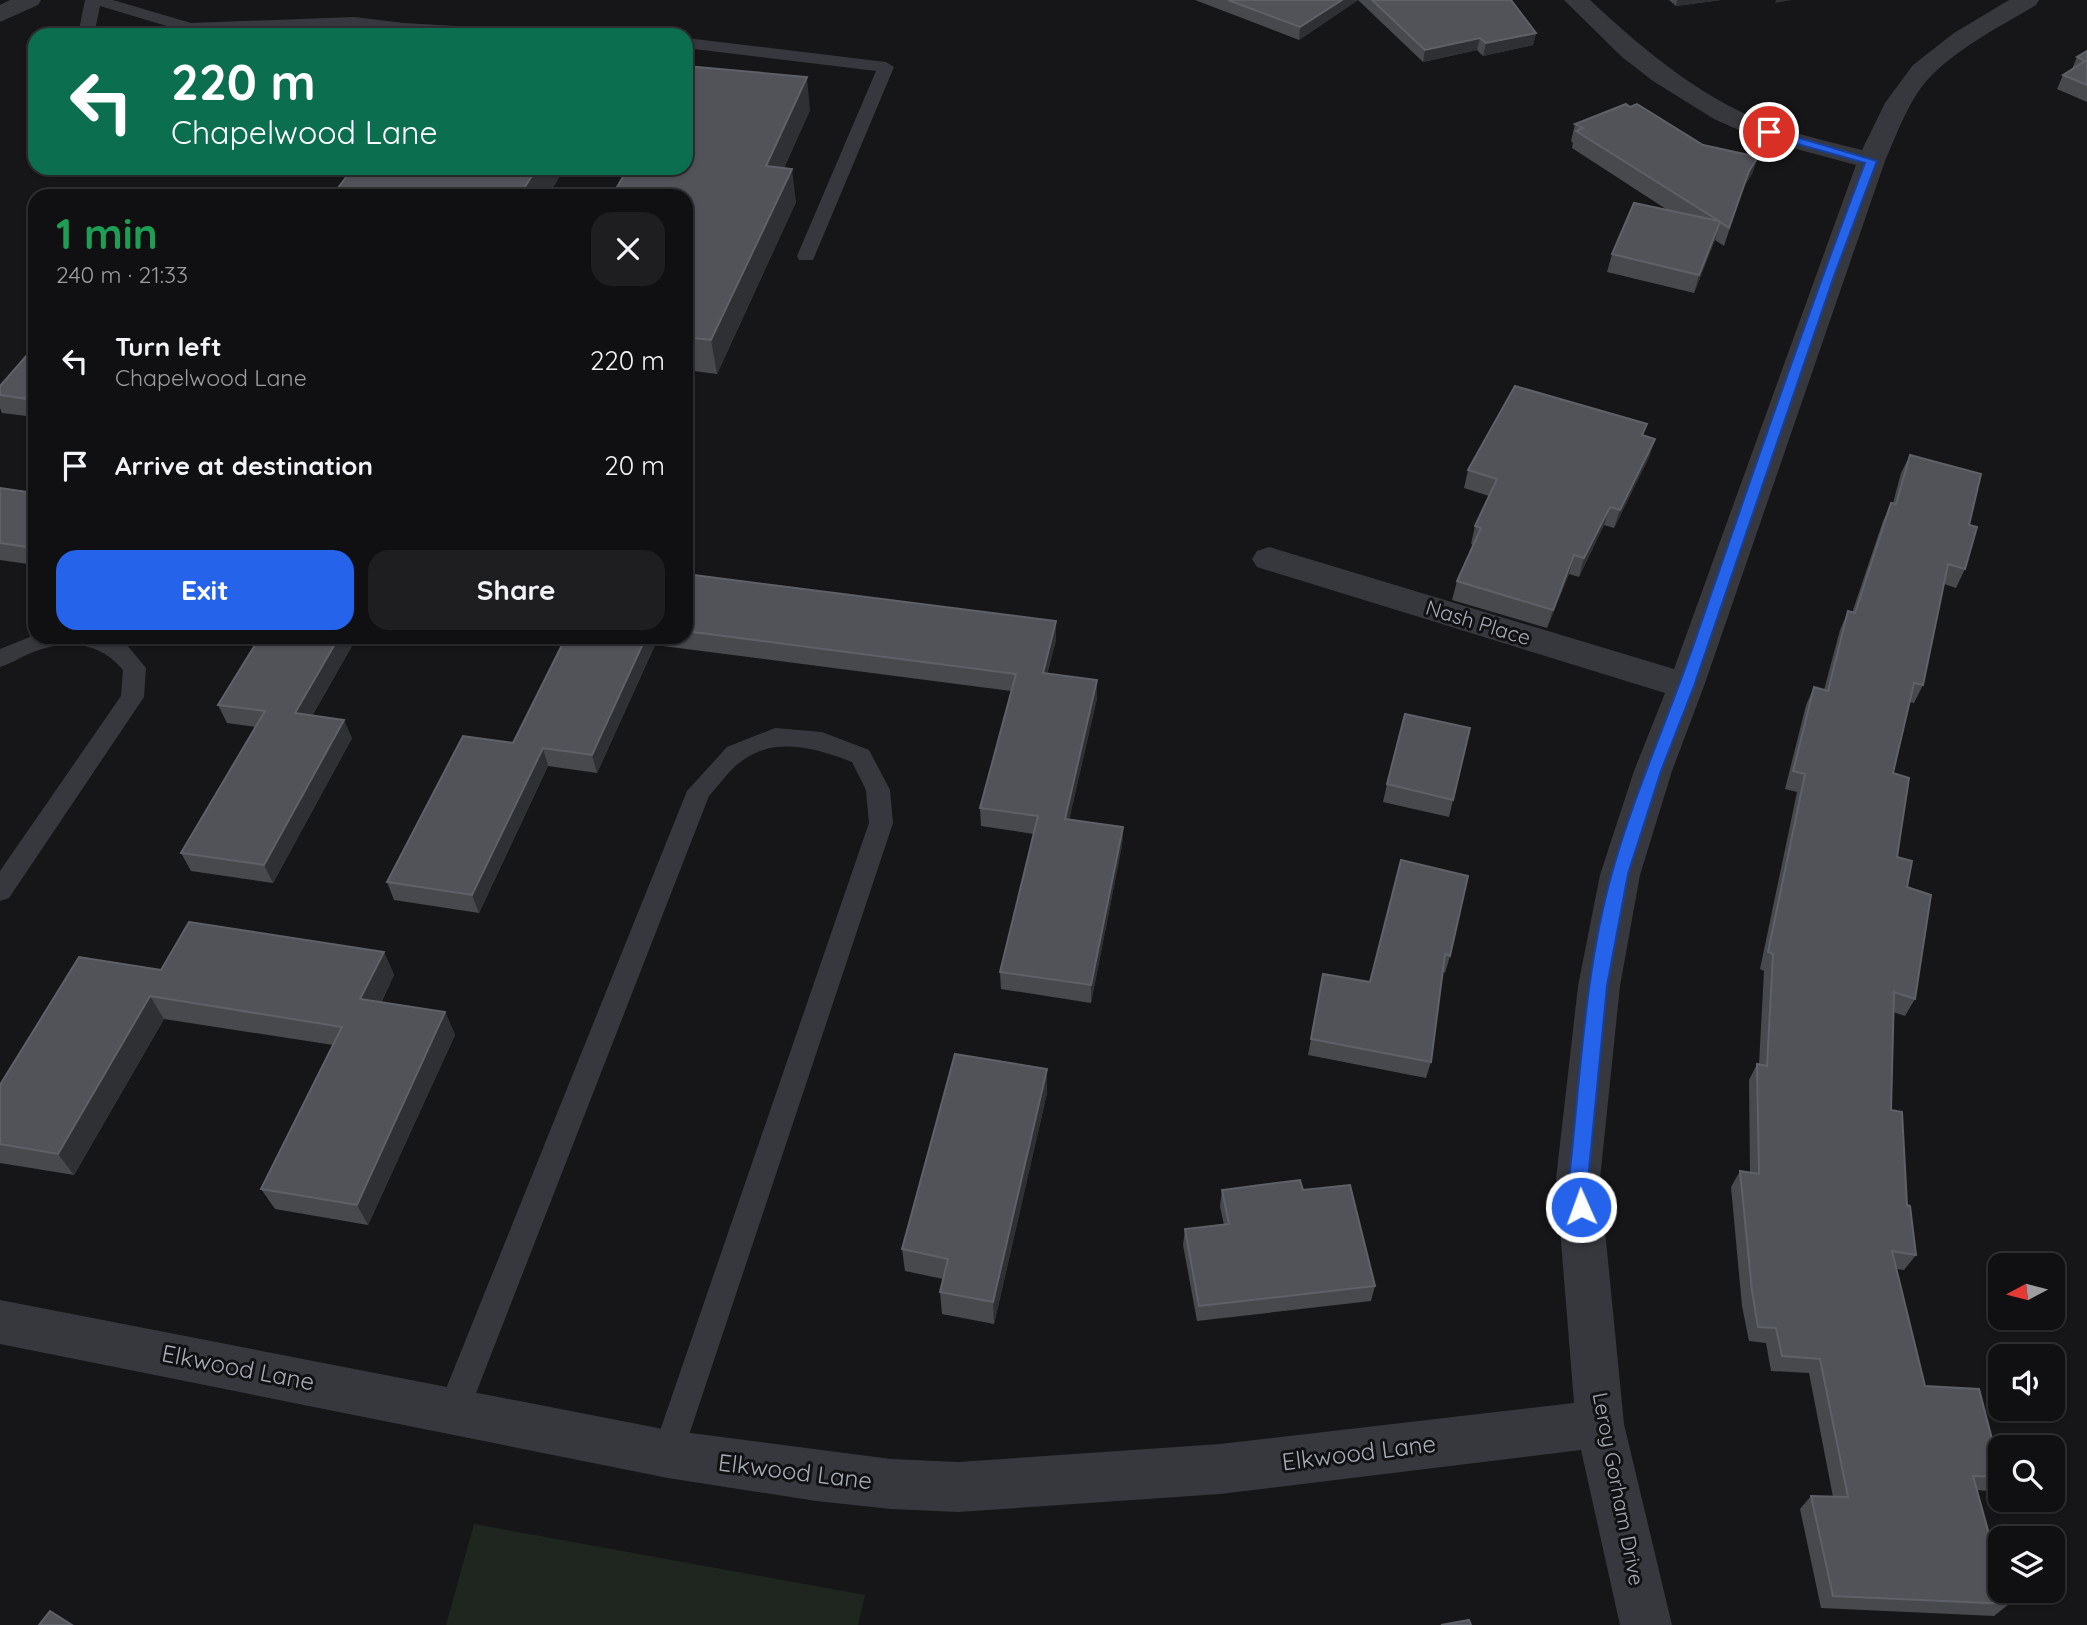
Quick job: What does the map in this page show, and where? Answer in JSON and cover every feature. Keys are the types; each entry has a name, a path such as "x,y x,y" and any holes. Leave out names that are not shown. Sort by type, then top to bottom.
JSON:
{"street":[{"path":"0,15 29,0"},
{"path":"1576,0 1631,52 1662,76 1723,113 1769,132 1871,161"},
{"name":"Leroy Gorham Drive","path":"1646,1625 1600,1424 1578,1180 1599,986 1620,874 1653,771 1686,686 1828,276 1871,161 1898,103 1922,70 1963,38 2027,0"},
{"name":"Nash Place","path":"1269,559 1686,686"},
{"name":"Elkwood Lane","path":"0,1322 668,1454 829,1478 958,1487 1220,1469 1600,1424"}],"lane":[{"path":"88,28 94,0 190,28 354,22 385,28"},
{"path":"693,44 886,67 806,256"},
{"path":"0,659 12,651 37,644"},
{"path":"0,891 132,697 135,668 113,646 106,644"},
{"path":"453,1411 699,791 735,753 775,737 822,741 861,756 878,790 881,823 668,1454"}],"shaded area":[{"path":"474,1524 865,1595 858,1625 446,1625"}],"building":[{"path":"1228,0 1342,0 1300,27"},
{"path":"1372,0 1511,0 1536,33 1486,43 1480,38 1425,50"},
{"path":"2087,51 2087,85 2063,75 2085,61 2077,57"},
{"path":"693,67 807,77 766,166 792,169 711,340 693,338 693,189 616,189 624,175 693,175"},
{"path":"1626,104 1630,107 1637,104 1703,145 1758,157 1749,171 1729,228 1720,222 1699,275 1612,254 1634,203 1719,221 1576,131 1583,128 1575,124"},
{"path":"348,175 532,175 524,189 337,189"},
{"path":"28,354 28,399 0,395 0,386"},
{"path":"1515,386 1647,424 1642,435 1655,439 1620,510 1610,507 1584,558 1574,555 1553,610 1457,581 1481,528 1475,526 1497,479 1468,470"},
{"path":"1910,455 1981,474 1969,525 1977,527 1965,569 1948,564 1923,685 1914,683 1893,773 1909,778 1897,857 1912,861 1907,887 1931,895 1915,999 1894,992 1891,1110 1902,1112 1907,1205 1910,1206 1916,1255 1892,1251 1925,1386 1979,1389 1991,1435 1988,1435 1988,1477 1973,1476 1988,1530 1988,1603 2009,1604 1833,1596 1811,1496 1848,1497 1820,1359 1782,1356 1776,1328 1758,1327 1752,1291 1740,1171 1759,1174 1757,1064 1767,1066 1773,954 1768,952 1805,774 1793,771 1814,687 1828,691 1848,611 1855,613 1891,503 1896,504"},
{"path":"0,488 28,492 28,547 0,543"},
{"path":"693,575 1056,621 1043,673 1097,680 1065,819 1123,827 1091,985 1000,972 1038,816 980,808 1016,674 693,632"},
{"path":"256,644 335,644 295,713 344,720 264,865 181,853 265,711 218,705"},
{"path":"562,644 643,644 592,755 543,748 472,895 387,882 463,736 513,743"},
{"path":"1405,714 1470,728 1453,800 1387,784"},
{"path":"1401,860 1468,876 1450,956 1445,954 1431,1062 1311,1039 1323,974 1370,982"},
{"path":"189,922 384,952 360,999 445,1012 357,1205 261,1189 342,1027 150,996 58,1154 0,1144 0,1085 79,957 161,970"},
{"path":"955,1054 1047,1069 993,1302 940,1292 948,1259 902,1249"},
{"path":"1300,1180 1303,1190 1350,1185 1375,1286 1199,1306 1185,1229 1229,1224 1222,1190"},
{"path":"50,1611 72,1625 39,1625"},
{"path":"1469,1620 1471,1625 1441,1625"}],"route":[{"path":"1581,1207 1578,1180 1599,986 1620,874 1653,771 1686,686 1828,276 1871,161 1769,132"}]}
